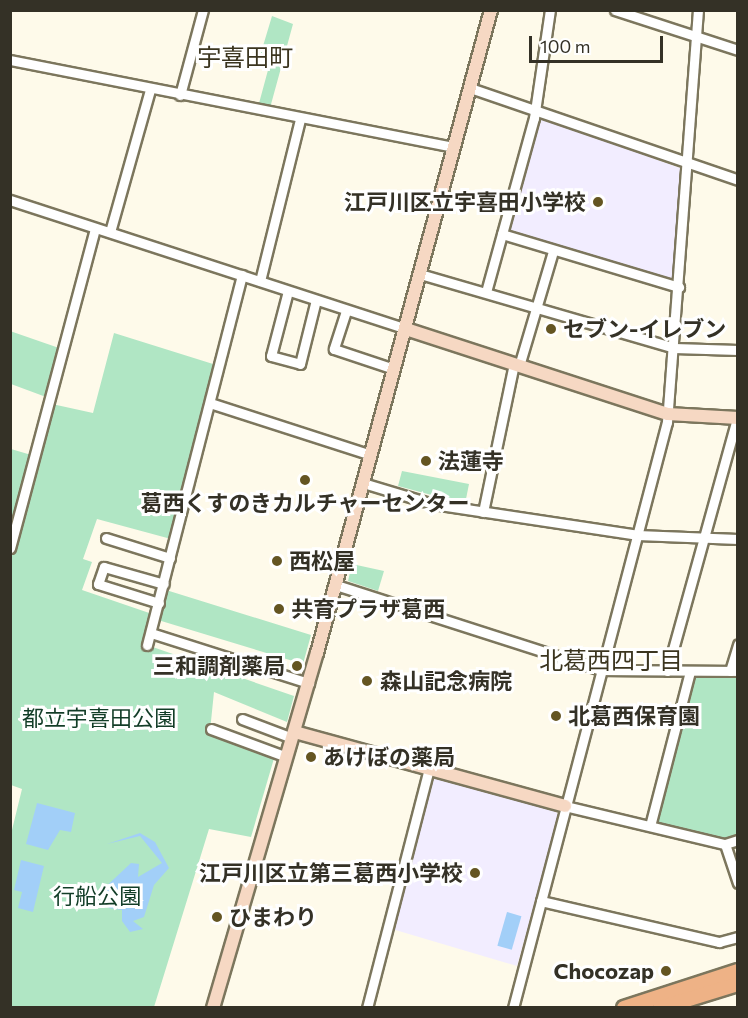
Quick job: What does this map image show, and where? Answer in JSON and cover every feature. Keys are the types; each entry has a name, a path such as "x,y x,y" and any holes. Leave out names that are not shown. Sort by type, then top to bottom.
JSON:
{"main road":[{"path":"624,1008 738,971"},
{"path":"660,1008 738,984"}],"street":[{"path":"180,95 202,10"},
{"path":"213,1008 284,756 309,683 491,10"},
{"path":"486,292 535,110 550,10"},
{"path":"615,10 627,12 738,50"},
{"path":"513,1008 668,414 698,10"},
{"path":"10,60 150,90 454,147"},
{"path":"470,88 738,180"},
{"path":"110,232 150,90"},
{"path":"260,281 300,119"},
{"path":"10,200 668,414 737,418 668,671"},
{"path":"10,548 95,228"},
{"path":"502,234 679,287"},
{"path":"483,512 516,365 537,308 553,251"},
{"path":"420,274 674,348 738,350"},
{"path":"147,645 242,275"},
{"path":"288,291 271,356 300,364 316,300"},
{"path":"346,311 334,349 388,367"},
{"path":"210,403 371,455"},
{"path":"363,483 433,504 637,535 738,539"},
{"path":"106,538 171,558"},
{"path":"159,603 98,584 104,567 164,584"},
{"path":"336,585 600,670 734,671 738,644"},
{"path":"151,633 309,683"},
{"path":"650,826 690,671"},
{"path":"242,719 293,735 565,806 725,844 738,840"},
{"path":"211,729 284,756"},
{"path":"367,1008 429,769"},
{"path":"725,844 738,883"},
{"path":"541,901 720,942 738,937"}],"shaded area":[{"name":"江戸川区立宇喜田小学校","path":"541,118 680,168 674,279 558,249 510,230"},
{"name":"江戸川区立第三葛西小学校","path":"432,776 554,809 559,816 517,966 392,929"}],"green space":[{"path":"272,16 293,24 270,108 258,107 271,59 260,56"},
{"path":"10,331 59,348 46,397 11,384"},
{"name":"都立宇喜田公園","path":"114,333 213,364 171,539 97,519 83,559 92,562 82,590 158,616 166,590 311,635 303,664 158,620 144,644 294,696 287,722 214,692 210,731 275,755 251,837 209,829 154,1007 11,1007 11,834 22,789 11,785 11,449 38,457 52,404 93,413"},
{"path":"402,471 469,484 465,504 398,486"},
{"path":"352,564 384,571 378,591 348,581"},
{"path":"693,676 737,676 737,836 724,840 655,824"}],"water":[{"path":"37,803 75,813 71,832 60,830 48,850 26,844"},
{"path":"140,833 155,842 169,868 154,885 144,917 133,921 143,929 130,932 122,921 122,910 109,908 99,893 131,863 139,864 138,877 162,863 140,836 107,844"},
{"path":"21,860 44,866 33,912 18,908 22,892 14,890"},
{"path":"507,912 521,916 512,950 497,946"}],"place":[{"name":"江戸川区立宇喜田小学校","path":"598,202"},
{"name":"セブン-イレブン","path":"551,329"},
{"name":"法蓮寺","path":"426,461"},
{"name":"葛西くすのきカルチャーセンター","path":"305,480"},
{"name":"西松屋","path":"277,561"},
{"name":"共育プラザ葛西","path":"279,609"},
{"name":"三和調剤薬局","path":"297,666"},
{"name":"森山記念病院","path":"367,681"},
{"name":"北葛西保育園","path":"556,716"},
{"name":"あけぼの薬局","path":"311,757"},
{"name":"江戸川区立第三葛西小学校","path":"475,873"},
{"name":"ひまわり","path":"217,917"},
{"name":"Chocozap","path":"666,971"}],"district":[{"name":"宇喜田町","path":"245,57"},
{"name":"北葛西四丁目","path":"611,660"}],"park label":[{"name":"行船公園","path":"97,896"}]}
